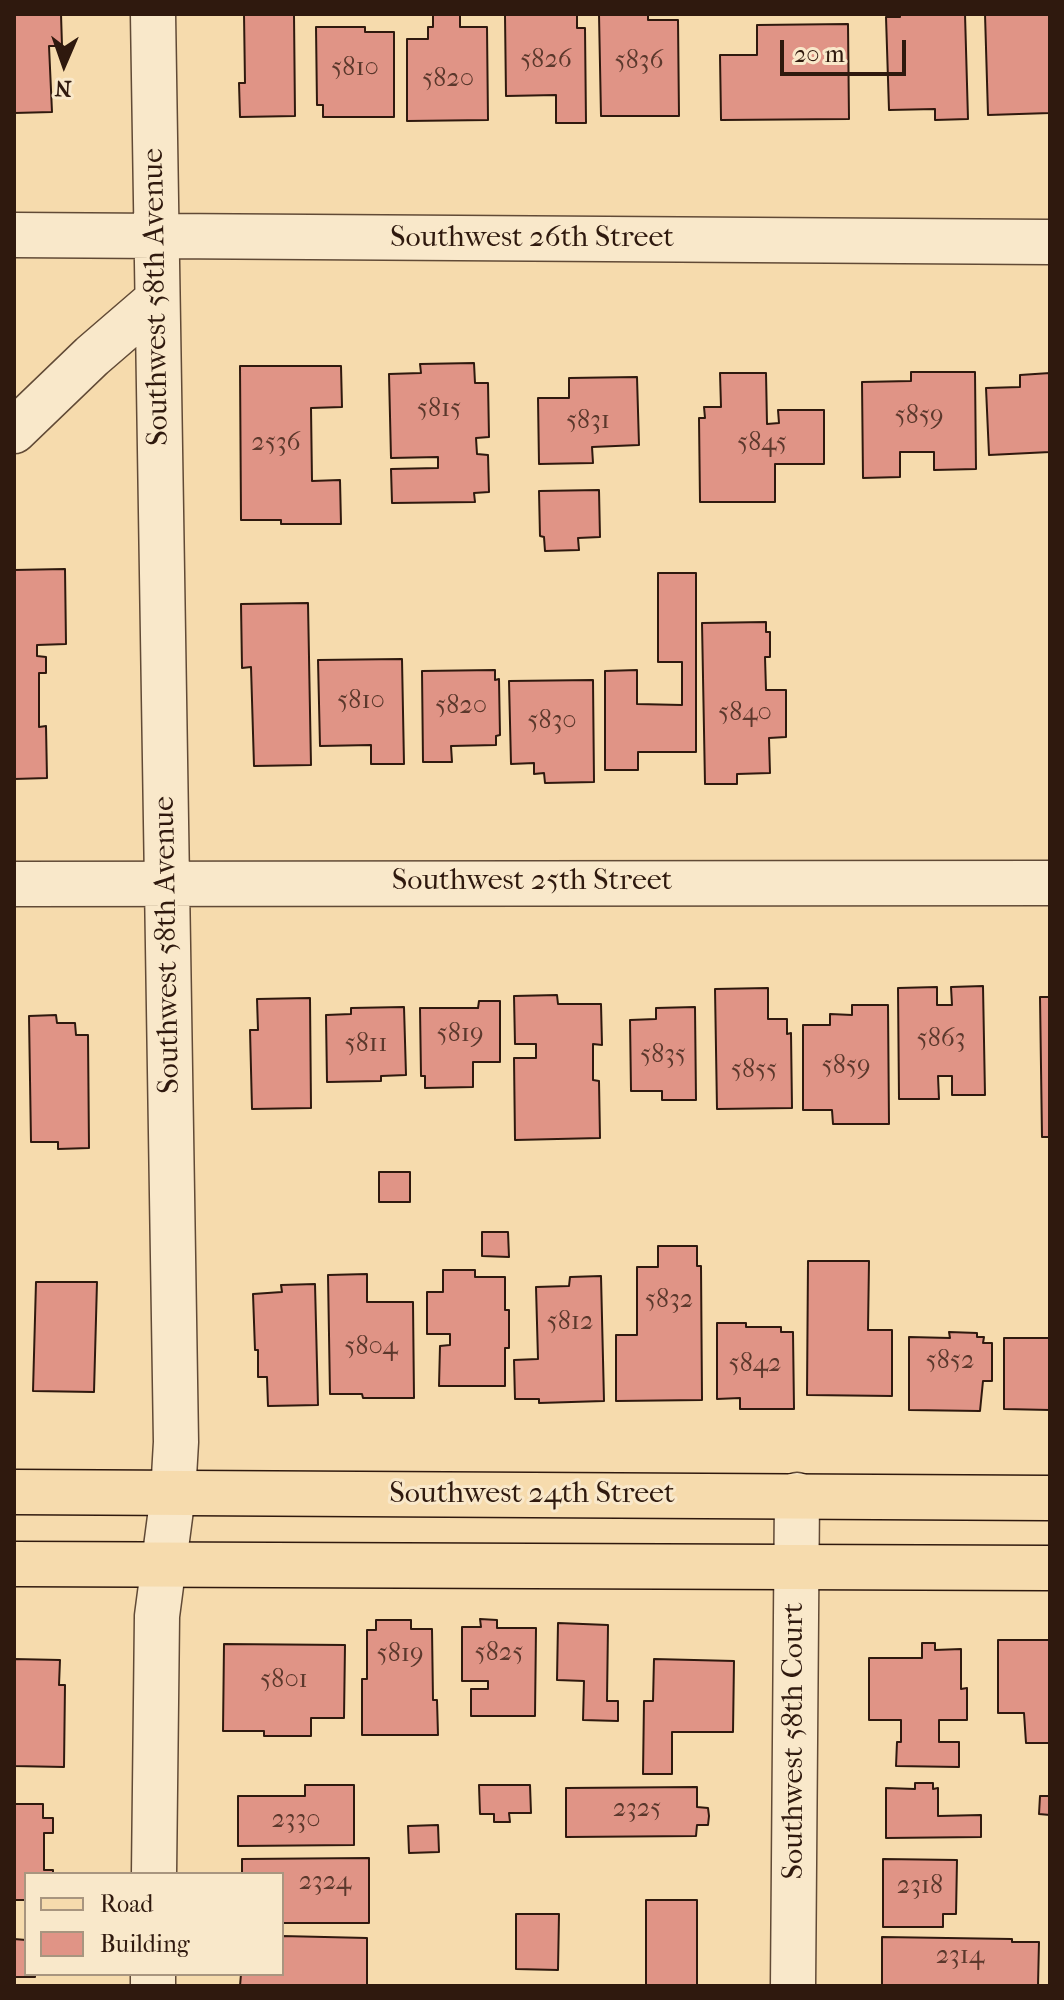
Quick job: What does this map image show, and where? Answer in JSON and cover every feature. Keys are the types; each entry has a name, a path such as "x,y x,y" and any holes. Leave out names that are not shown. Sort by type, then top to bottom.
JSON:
{"main road":[{"name":"Southwest 24th Street","path":"14,1492 1050,1498"},
{"path":"14,1564 1050,1568"}],"street":[{"name":"Southwest 58th Avenue","path":"153,14 176,1442 173,1494 157,1616 154,1872"},
{"name":"Southwest 26th Street","path":"14,235 1050,242"},
{"path":"14,431 92,356 157,300"},
{"name":"Southwest 25th Street","path":"14,884 1050,883"},
{"name":"Southwest 58th Court","path":"793,1986 797,1495"}],"building":[{"path":"14,14 61,14 62,46 49,46 52,112 14,113"},
{"path":"244,14 294,14 295,116 240,117 239,83 245,83"},
{"path":"433,14 460,14 460,27 487,27 488,120 407,121 407,39 428,39 428,27 433,27"},
{"path":"577,14 577,28 585,28 586,123 556,123 556,95 506,96 505,15"},
{"path":"599,14 648,14 648,20 678,20 679,116 601,116"},
{"path":"900,14 965,14 968,119 935,120 935,109 889,110 886,17 900,17"},
{"path":"985,14 1050,14 1050,113 988,115"},
{"path":"848,24 849,119 721,120 720,55 757,55 757,25"},
{"path":"316,27 365,27 365,32 394,32 394,117 323,117 323,105 317,105"},
{"path":"474,363 475,383 488,383 489,437 476,438 477,454 488,455 489,492 474,493 475,502 392,503 391,469 438,468 438,457 391,458 389,374 421,373 420,364"},
{"path":"240,366 341,366 342,407 311,408 312,481 340,480 341,524 241,520"},
{"path":"911,372 975,372 976,469 934,470 934,452 900,452 900,477 863,478 862,382 911,381"},
{"path":"720,373 766,373 767,424 779,423 778,410 824,410 824,464 775,464 775,502 700,502 699,418 705,418 704,407 721,407"},
{"path":"1050,373 1050,452 989,455 986,388 1020,387 1020,375"},
{"path":"637,377 639,445 592,447 593,463 539,464 538,398 569,398 569,378"},
{"path":"599,490 600,537 578,538 579,550 545,551 544,537 540,536 539,491"},
{"path":"65,569 66,644 37,645 37,656 46,657 46,673 39,673 39,727 46,726 47,778 14,779 14,570"},
{"path":"658,573 696,573 696,752 638,752 638,770 605,770 605,671 637,670 637,704 682,705 682,662 658,662"},
{"path":"308,603 311,765 254,766 251,667 242,668 241,604"},
{"path":"766,622 766,632 770,632 770,657 765,657 766,690 786,690 786,737 769,738 770,773 737,774 737,784 705,784 702,623"},
{"path":"402,659 404,764 371,764 371,745 320,746 318,660"},
{"path":"495,670 495,680 499,679 500,735 496,736 496,745 451,746 452,762 423,762 422,671"},
{"path":"593,680 594,782 545,783 544,773 534,774 534,763 511,764 509,681"},
{"path":"983,986 985,1095 952,1095 952,1076 938,1076 939,1099 899,1099 898,988 937,987 937,1005 952,1005 951,987"},
{"path":"768,988 768,1019 787,1019 787,1034 791,1033 792,1108 717,1109 715,989"},
{"path":"557,995 558,1004 601,1004 602,1045 593,1044 593,1080 599,1081 600,1138 515,1140 514,1058 536,1058 536,1044 515,1044 514,996"},
{"path":"1040,997 1050,997 1050,1137 1042,1137"},
{"path":"310,998 311,1108 252,1109 250,1030 258,1030 257,999"},
{"path":"479,1001 500,1001 500,1062 473,1062 473,1087 425,1088 425,1076 421,1076 420,1008 478,1008"},
{"path":"852,1005 888,1005 889,1124 833,1124 832,1110 803,1110 803,1025 830,1025 830,1014 852,1015"},
{"path":"404,1007 406,1075 381,1076 381,1081 327,1082 326,1015 351,1014 351,1008"},
{"path":"695,1007 696,1100 662,1100 662,1091 631,1091 630,1020 656,1019 656,1008"},
{"path":"56,1015 57,1023 75,1023 76,1035 88,1035 89,1148 58,1149 58,1142 31,1142 29,1016"},
{"path":"379,1172 410,1172 410,1202 379,1202"},
{"path":"482,1232 508,1232 509,1257 482,1256"},
{"path":"658,1246 697,1246 697,1266 701,1266 702,1400 616,1401 616,1335 637,1335 637,1267 658,1267"},
{"path":"808,1261 869,1261 868,1330 892,1330 892,1396 807,1395"},
{"path":"443,1270 475,1270 475,1277 505,1277 509,1348 505,1348 505,1386 439,1386 440,1346 450,1345 450,1334 427,1334 427,1292 443,1292"},
{"path":"367,1274 367,1302 413,1302 414,1398 363,1398 362,1394 330,1394 328,1275"},
{"path":"601,1276 604,1401 539,1403 539,1399 515,1399 514,1360 538,1359 536,1287 569,1286 570,1277"},
{"path":"36,1282 97,1282 94,1392 33,1391"},
{"path":"315,1284 318,1405 268,1406 267,1377 258,1377 253,1294 282,1292 281,1285"},
{"path":"717,1323 781,1327 781,1332 793,1332 794,1409 740,1409 740,1398 717,1399"},
{"path":"949,1332 977,1333 977,1337 984,1337 983,1343 992,1343 992,1381 983,1381 980,1411 909,1410 909,1337 950,1338"},
{"path":"1004,1338 1050,1338 1050,1410 1004,1409"},
{"path":"480,1619 497,1620 497,1628 536,1628 535,1716 471,1716 471,1689 488,1689 488,1681 462,1681 462,1627 481,1627"},
{"path":"376,1620 411,1620 411,1629 432,1629 433,1700 437,1700 438,1735 362,1735 362,1679 367,1679 367,1630 376,1630"},
{"path":"558,1623 608,1625 607,1701 618,1701 618,1721 583,1720 584,1681 557,1680"},
{"path":"998,1640 1050,1640 1050,1743 1026,1743 1024,1713 998,1713"},
{"path":"922,1643 935,1643 935,1650 961,1649 961,1689 967,1688 967,1720 939,1720 939,1742 959,1742 959,1767 896,1766 901,1720 869,1720 869,1658 922,1658"},
{"path":"224,1644 345,1645 344,1718 311,1718 311,1736 264,1736 264,1731 223,1731"},
{"path":"14,1659 60,1660 59,1685 65,1685 64,1767 14,1766"},
{"path":"654,1659 734,1661 733,1732 672,1732 672,1774 643,1774 644,1701 653,1701"},
{"path":"915,1783 933,1783 933,1789 938,1788 938,1816 981,1815 981,1837 886,1838 886,1788 915,1789"},
{"path":"305,1785 354,1785 354,1845 238,1846 238,1796 305,1796"},
{"path":"479,1785 530,1785 531,1813 509,1813 510,1822 494,1822 494,1814 480,1814"},
{"path":"697,1787 697,1807 708,1808 709,1816 708,1825 697,1825 696,1836 566,1837 566,1788"},
{"path":"1040,1796 1050,1796 1050,1815 1039,1814"},
{"path":"14,1804 43,1804 43,1818 53,1818 53,1833 44,1833 44,1870 53,1872 24,1872 24,1900 14,1900"},
{"path":"438,1825 439,1852 409,1853 408,1826"},
{"path":"369,1858 369,1923 284,1923 284,1872 242,1872 242,1859"},
{"path":"883,1859 957,1860 956,1914 943,1914 943,1927 883,1927"},
{"path":"646,1900 697,1900 697,1986 646,1986"},
{"path":"516,1914 559,1914 558,1970 516,1969"},
{"path":"284,1936 367,1938 367,1986 240,1986 241,1976 284,1976"},
{"path":"882,1937 1039,1942 1038,1986 882,1986"},
{"path":"14,1939 24,1940 24,1976 35,1977 14,1977"}]}
